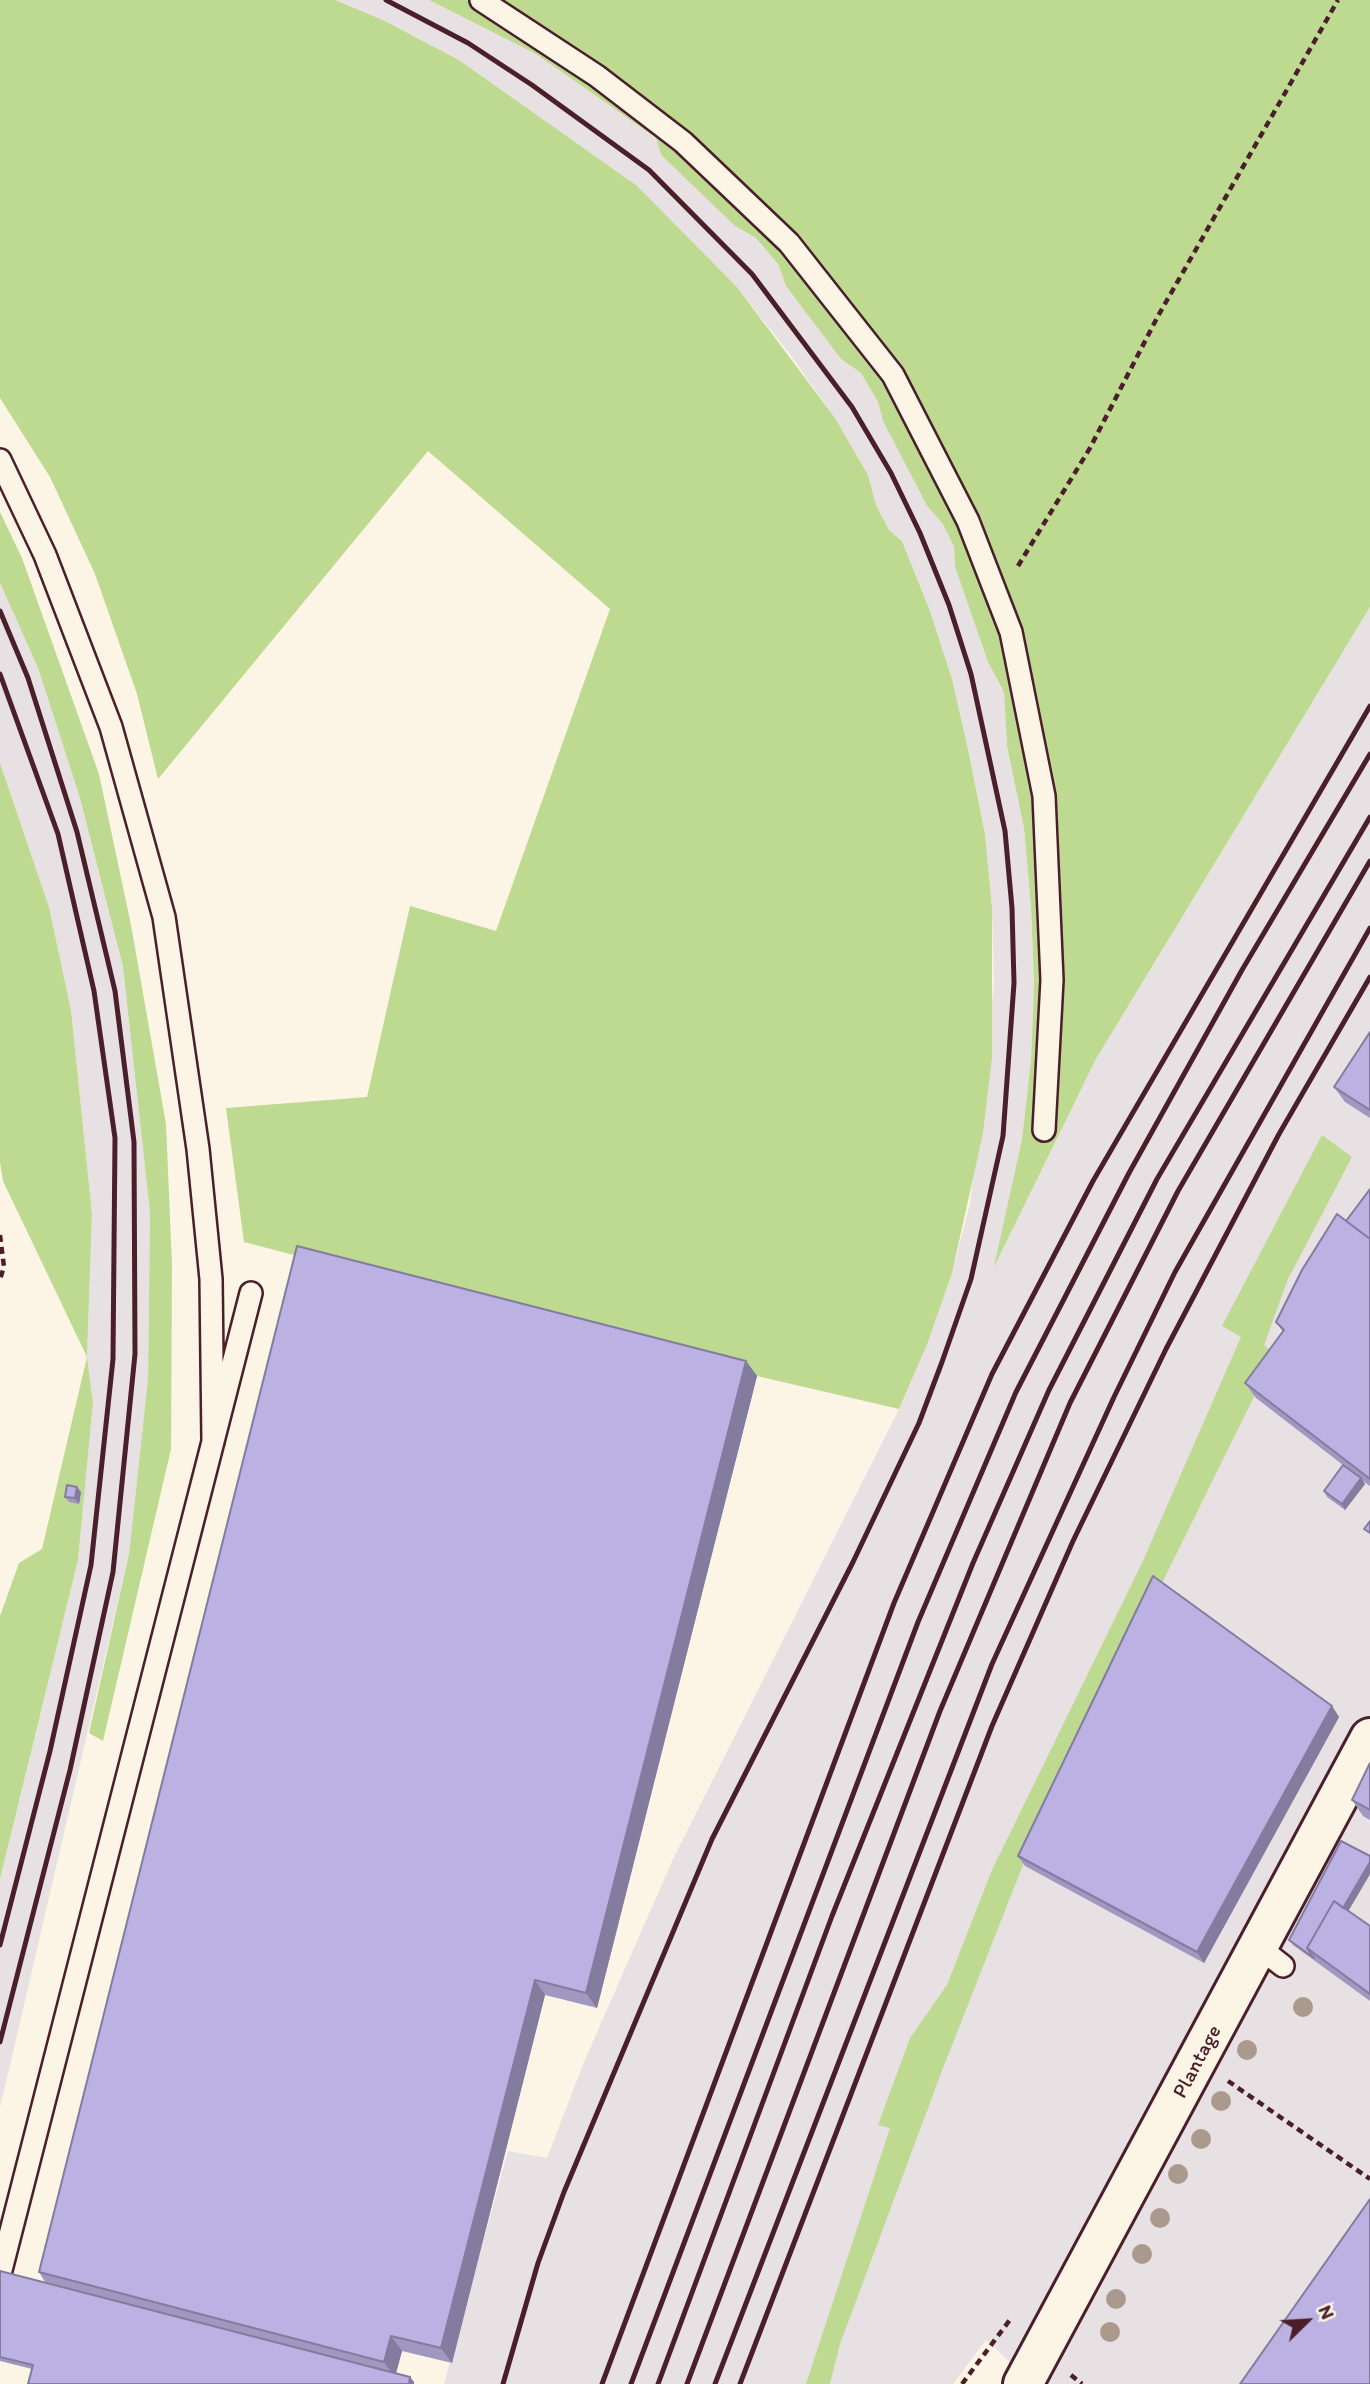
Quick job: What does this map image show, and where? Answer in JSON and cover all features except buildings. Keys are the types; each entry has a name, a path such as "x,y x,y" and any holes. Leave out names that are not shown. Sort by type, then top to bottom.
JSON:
{"street":[{"name":"Plantage","path":"1023,2384 1199,2061 1271,1957 1370,1738"}],"lane":[{"path":"481,0 597,76 683,142 789,243 893,375 968,521 1011,632 1044,796 1052,980 1044,1130"},
{"path":"0,460 45,555 111,727 164,917 198,1149 211,1279 213,1442"},
{"path":"0,2274 251,1293"}],"path":[{"path":"997,596 1090,448 1158,316 1338,0"},
{"path":"0,1235 4,1267 0,1279"},
{"path":"1199,2061 1370,2179"}],"shaded area":[{"path":"335,0 429,0 536,54 656,138 661,155 735,226 756,238 778,264 786,286 841,359 861,373 878,402 883,421 927,506 943,524 954,547 955,567 988,662 1004,692 1007,746 1024,828 1031,907 1034,983 1031,1060 1022,1139 996,1263 1096,1059 1370,607 1370,2384 1034,2384 986,2340 953,2384 444,2384 508,2151 547,2158 584,2062 673,1859 899,1409 928,1342 952,1273 970,1204 994,983 992,908 985,834 969,754 952,679 930,611 902,541 889,530 876,505 868,475 835,418 789,353 737,287 636,185 459,60 383,20"},
{"path":"0,583 38,668 80,798 123,967 150,1213 148,1379 129,1554 0,2108 0,1879 78,1560 93,1403 87,1357 92,1214 71,1010 49,907 0,763"}],"green space":[{"path":"0,0 335,0 383,20 459,60 636,185 737,287 835,418 868,475 876,505 889,530 902,541 930,611 952,679 985,834 992,908 992,1057 983,1133 952,1273 928,1342 899,1409 757,1376 244,1242 226,1108 367,1097 410,906 496,931 610,609 428,451 158,779 137,694 95,574 50,477 0,398"},
{"path":"429,0 1370,0 1370,607 1096,1059 994,1267 1022,1139 1031,1060 1034,983 1031,907 1024,828 1007,746 1004,692 988,662 955,567 954,547 943,524 927,506 883,421 878,402 861,373 841,359 786,286 778,264 756,238 735,226 661,155 656,138 536,54"},
{"path":"0,512 22,558 99,774 131,925 166,1124 172,1265 171,1449 103,1741 89,1733 129,1554 148,1379 150,1213 123,967 80,798 38,668 0,583"},
{"path":"0,763 49,907 71,1010 92,1214 87,1357 3,1181 0,1162"},
{"path":"1322,1135 1352,1157 1288,1279 1264,1345 1275,1354 1023,1865 943,2068 840,2344 830,2384 806,2384 890,2128 878,2125 910,2038 947,1985 992,1870 1142,1563 1241,1337 1222,1326"},
{"path":"87,1357 93,1403 78,1560 0,1879 0,1616 19,1563 42,1549"}],"railway":[{"path":"386,0 468,43 532,85 649,170 752,274 852,407 891,473 920,533 949,605 971,674 1005,831 1012,908 1014,983 1003,1136 971,1279 919,1423 853,1562 712,1839 564,2192 538,2263 503,2384"},
{"path":"0,611 28,678 77,832 115,991 134,1142 135,1354 113,1572 70,1770 0,2042"},
{"path":"0,674 58,834 94,991 115,1138 113,1359 91,1565 50,1751 0,1945"},
{"path":"602,2384 894,1603 992,1374 1093,1181 1370,706"},
{"path":"631,2384 918,1622 1016,1392 1129,1173 1242,970 1370,754"},
{"path":"658,2384 832,1916 973,1563 1049,1390 1157,1179 1370,817"},
{"path":"687,2384 940,1711 1070,1403 1178,1191 1370,861"},
{"path":"715,2384 992,1664 1114,1397 1175,1272 1370,928"},
{"path":"740,2384 992,1726 1073,1541 1166,1349 1279,1134 1370,977"}]}
